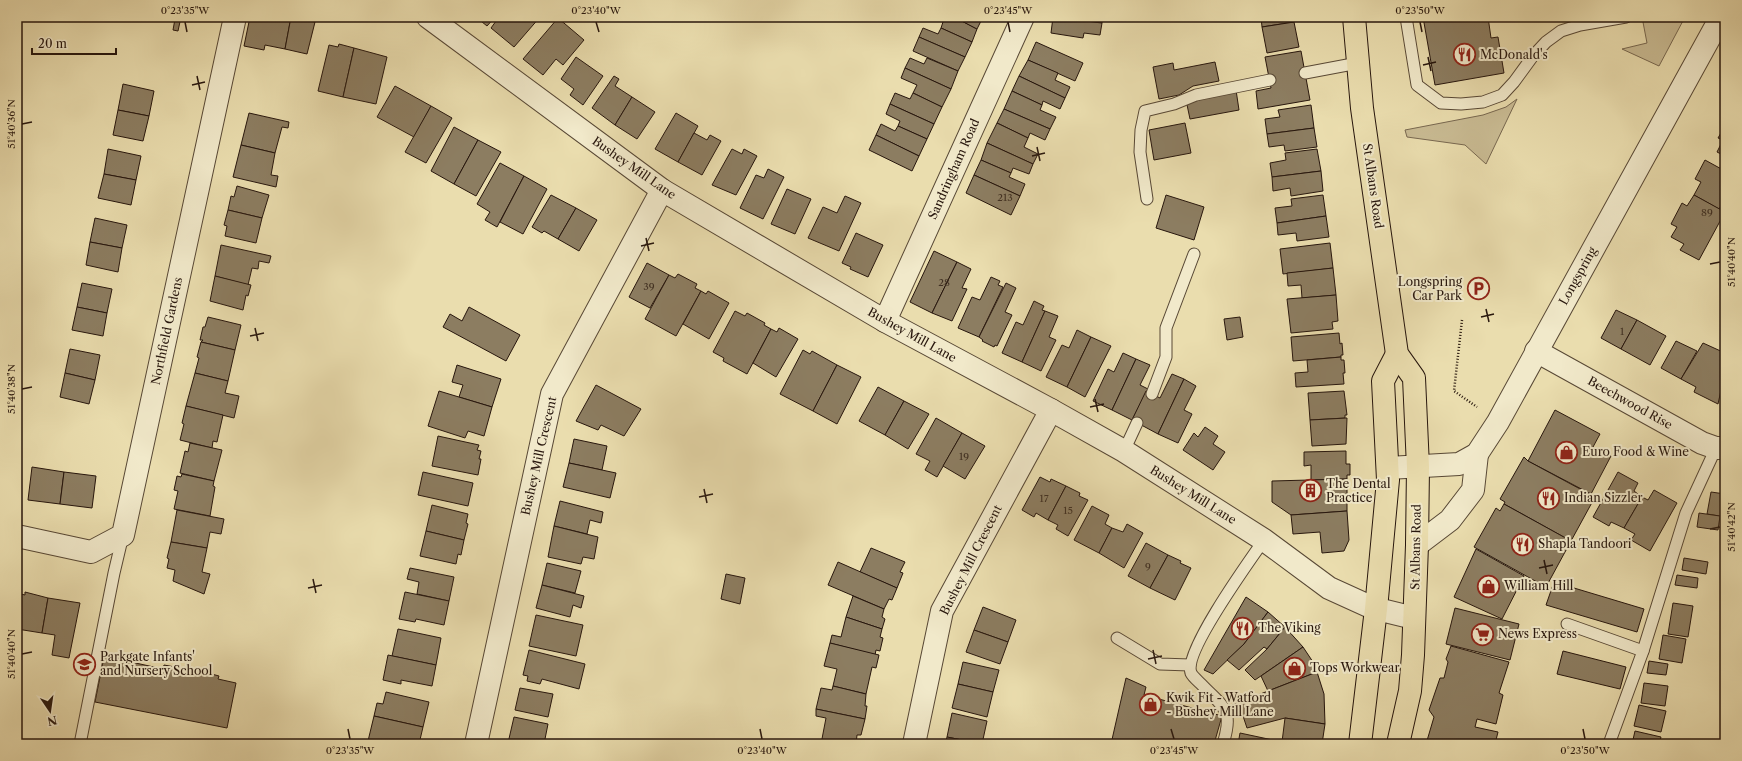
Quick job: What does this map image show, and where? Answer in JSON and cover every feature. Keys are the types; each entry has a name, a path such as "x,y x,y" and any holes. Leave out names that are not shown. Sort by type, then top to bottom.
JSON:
{"main road":[{"name":"St Albans Road","path":"1354,17 1362,108 1397,354 1414,378 1418,467 1414,618 1410,691 1398,744"},
{"path":"1360,744 1376,609 1388,480 1383,381 1397,354"}],"street":[{"name":"Northfield Gardens","path":"123,535 235,17"},
{"name":"Bushey Mill Lane","path":"428,17 662,190 885,321 1124,451 1264,540 1329,588 1376,609 1414,618"},
{"name":"Sandringham Road","path":"885,321 1023,17"},
{"name":"Longspring","path":"1388,468 1459,464 1477,454 1498,422 1721,17"},
{"name":"Bushey Mill Crescent","path":"476,744 552,394 662,190"},
{"name":"Beechwood Rise","path":"1536,351 1702,442 1721,448"},
{"name":"Bushey Mill Crescent","path":"914,744 942,611 1051,410"},
{"path":"1417,545 1450,520 1473,490 1477,454"},
{"path":"17,536 91,552 123,535"}],"lane":[{"path":"1406,17 1417,85 1441,103 1461,104 1483,102 1502,95 1514,82 1533,56 1546,42 1561,31 1580,25 1626,17"},
{"path":"1305,73 1358,63"},
{"path":"1147,199 1140,152 1141,130 1145,111 1174,104 1196,95 1270,80"},
{"path":"1152,394 1166,357 1166,328 1194,254"},
{"path":"1124,451 1137,423"},
{"path":"1609,744 1643,651 1686,513 1721,448"},
{"path":"80,744 123,535"},
{"path":"1223,744 1229,719 1227,712 1223,705 1191,673 1190,665 1192,657 1210,621 1264,540"},
{"path":"1567,624 1643,651"},
{"path":"1117,638 1160,664 1190,665"}],"path":[{"path":"1462,320 1454,391 1498,422"}],"shaded area":[{"path":"1642,17 1685,17 1659,66 1622,49 1647,43"},
{"path":"1517,99 1486,164 1465,145 1407,137 1405,130 1483,115 1506,107"}],"building":[{"path":"70,17 87,17 86,21"},
{"path":"162,17 181,17 178,31 173,30 175,19"},
{"path":"250,17 291,17 285,49 265,45 264,50 244,46"},
{"path":"291,17 308,17 307,20 315,22 307,54 285,49"},
{"path":"476,17 495,17 487,26"},
{"path":"499,17 540,17 514,47 491,28"},
{"path":"931,17 954,17 977,29 972,42 941,28 943,22"},
{"path":"954,17 983,17 977,29"},
{"path":"1053,17 1103,17 1102,23"},
{"path":"1053,17 1102,23 1100,35 1084,33 1083,38 1051,33"},
{"path":"1261,17 1294,17 1294,22 1262,27"},
{"name":"McDonald's","path":"1423,17 1488,17 1491,38 1498,37 1504,73 1435,85"},
{"path":"558,18 584,40 563,65 556,59 543,75 523,59"},
{"path":"1294,22 1299,47 1267,53 1262,27"},
{"path":"923,28 938,34 941,28 972,42 965,57 919,37"},
{"path":"919,37 965,57 958,71 913,51"},
{"path":"1036,42 1083,63 1075,81 1028,60"},
{"path":"339,44 354,48 343,97 318,91 329,45 338,47"},
{"path":"354,48 387,57 376,104 343,97"},
{"path":"1301,51 1310,100 1258,109 1256,91 1271,88 1265,57"},
{"path":"576,57 603,76 583,105 570,95 574,89 561,79"},
{"path":"910,58 924,64 927,58 958,71 951,89 905,68"},
{"path":"1028,60 1058,73 1055,80 1070,87 1065,98 1019,76"},
{"path":"1215,62 1219,81 1193,86 1179,95 1159,99 1153,67 1173,63 1174,70"},
{"path":"905,68 951,89 942,107 913,93 917,85 901,78"},
{"path":"614,76 619,79 615,86 632,97 615,125 592,108"},
{"path":"1019,76 1065,98 1060,109 1043,101 1042,105 1012,91"},
{"path":"123,84 154,91 149,116 118,110"},
{"path":"395,86 431,106 414,137 377,117"},
{"path":"1236,90 1239,110 1190,119 1186,100"},
{"path":"1012,91 1042,105 1040,110 1056,117 1050,129 1004,109"},
{"path":"895,93 910,99 913,93 942,107 934,124 890,104"},
{"path":"632,97 655,112 637,139 615,125"},
{"path":"890,104 934,124 927,139 898,126 900,121 886,114"},
{"path":"1311,105 1314,128 1267,134 1265,119 1280,117 1278,110"},
{"path":"431,106 452,118 426,163 405,152"},
{"path":"1004,109 1050,129 1045,140 1030,133 1028,138 997,123"},
{"path":"118,110 149,116 143,141 113,135"},
{"path":"249,113 289,122 288,128 282,127 275,153 241,145"},
{"path":"676,113 698,126 678,162 655,149"},
{"path":"997,123 1028,138 1024,147 1038,154 1033,164 987,143"},
{"path":"1185,123 1191,153 1154,160 1149,130"},
{"path":"881,124 895,131 898,126 927,139 919,156 876,135"},
{"path":"1725,126 1725,156 1717,152 1723,140 1718,138"},
{"path":"454,127 478,140 454,184 431,171"},
{"path":"1314,128 1317,147 1285,151 1284,145 1269,147 1267,134"},
{"path":"694,133 707,140 710,135 721,141 702,175 678,162"},
{"path":"876,135 919,156 912,171 869,150"},
{"path":"478,140 501,152 476,196 454,184"},
{"path":"987,143 1033,164 1029,174 1013,168 1011,173 981,160"},
{"path":"241,145 275,153 271,175 278,176 276,187 233,177"},
{"path":"108,149 141,156 136,180 104,174"},
{"path":"732,149 742,154 744,149 757,156 736,195 712,185"},
{"path":"1317,149 1321,171 1272,177 1270,163 1286,160 1285,153"},
{"path":"981,160 1011,173 1009,177 1025,184 1020,196 974,175"},
{"path":"1705,160 1725,171 1725,199 1719,209 1694,195 1701,182 1695,179"},
{"path":"500,163 524,176 497,227 485,220 490,212 477,204"},
{"path":"768,169 784,177 763,219 740,208 756,175 764,178"},
{"path":"1321,171 1323,191 1291,196 1290,188 1273,191 1272,177"},
{"path":"104,174 136,180 131,205 98,198"},
{"path":"974,175 1020,196 1011,215 966,193"},
{"path":"524,176 547,189 523,234 500,222"},
{"path":"237,186 269,195 262,218 228,210 231,196 234,197"},
{"path":"787,189 811,199 795,234 771,224"},
{"path":"551,195 576,208 558,239 544,231 542,233 532,227"},
{"path":"1166,195 1204,207 1194,240 1156,228"},
{"path":"1323,195 1326,216 1277,223 1275,208 1292,206 1291,199"},
{"path":"1694,195 1725,212 1699,260 1680,250 1684,244 1671,237 1677,227 1671,224 1682,203 1687,206"},
{"path":"845,196 861,203 839,251 808,238 823,207 837,213"},
{"path":"576,208 597,220 579,251 558,239"},
{"path":"228,210 262,218 256,243 225,236 227,226 224,225"},
{"path":"1326,216 1329,237 1297,241 1296,233 1278,235 1277,223"},
{"path":"95,218 127,225 122,248 90,242"},
{"path":"856,233 883,245 868,277 850,269 851,267 842,263"},
{"path":"90,242 122,248 118,272 86,265"},
{"path":"1330,243 1333,268 1283,274 1280,249"},
{"path":"221,245 271,256 269,263 259,261 258,269 252,268 248,285 215,276"},
{"path":"934,251 957,262 932,313 910,302"},
{"path":"957,262 971,269 962,288 967,289 952,321 932,313"},
{"path":"647,263 669,275 650,308 629,297"},
{"path":"1333,268 1336,295 1302,298 1301,285 1288,286 1287,273"},
{"path":"678,274 697,284 695,288 701,291 676,336 645,319 669,275 675,278"},
{"path":"215,276 251,285 248,296 246,295 243,310 210,301"},
{"path":"991,277 1000,281 998,285 1003,287 979,337 958,328 972,297 980,300"},
{"path":"82,283 112,289 107,313 77,307"},
{"path":"1006,283 1016,288 1005,312 1012,315 997,346 995,345 994,347 982,341 983,340 979,337"},
{"path":"701,291 706,294 708,291 729,303 709,339 683,324"},
{"path":"1336,295 1338,321 1332,322 1333,329 1291,333 1287,299"},
{"path":"1034,301 1044,306 1042,310 1045,311 1022,362 1002,353 1016,322 1023,325"},
{"path":"77,307 107,313 103,336 72,330"},
{"path":"469,307 520,335 506,361 443,327 450,314 462,321"},
{"path":"1616,310 1637,320 1621,349 1601,338"},
{"path":"735,311 745,316 747,313 765,323 764,325 771,329 747,374 723,361 724,358 713,352"},
{"path":"1045,311 1058,316 1049,337 1056,340 1041,371 1022,362"},
{"path":"208,317 241,325 235,350 201,342 203,340 200,340 203,327 205,327"},
{"path":"1240,317 1243,337 1227,340 1224,319"},
{"path":"1637,320 1666,336 1650,365 1621,349"},
{"path":"779,328 798,339 776,377 753,363 771,329 777,332"},
{"path":"1077,330 1091,337 1067,387 1046,377 1062,345 1069,348"},
{"path":"1339,333 1343,355 1341,355 1341,357 1293,361 1291,337"},
{"path":"1091,337 1111,346 1085,397 1067,387"},
{"path":"1676,341 1697,351 1681,379 1661,368"},
{"path":"201,342 235,350 228,381 195,373"},
{"path":"1703,343 1725,353 1725,372 1718,404 1694,392 1696,387 1681,379"},
{"path":"70,349 100,355 95,380 65,373"},
{"path":"803,350 810,354 812,351 837,365 813,411 780,394"},
{"path":"1123,353 1136,359 1112,410 1093,401 1108,369 1114,372"},
{"path":"1341,357 1341,360 1344,360 1344,384 1296,387 1295,373 1308,372 1307,360"},
{"path":"1136,359 1150,365 1140,385 1148,389 1132,420 1112,410"},
{"path":"457,365 501,379 492,407 459,397 463,385 452,382"},
{"path":"837,365 861,377 837,424 813,411"},
{"path":"65,373 95,380 89,404 60,397"},
{"path":"195,373 228,381 225,393 239,396 234,418 186,406"},
{"path":"1172,374 1184,379 1158,434 1132,420 1146,391 1160,398"},
{"path":"1184,379 1196,386 1184,410 1192,414 1178,443 1158,434"},
{"path":"596,385 641,409 624,436 601,425 598,430 576,421"},
{"path":"878,387 904,401 885,435 859,421"},
{"path":"439,391 492,407 484,436 468,431 465,438 428,426"},
{"path":"1344,391 1347,415 1345,415 1345,418 1310,420 1308,393"},
{"path":"904,401 929,414 908,449 885,435"},
{"path":"186,406 223,415 217,442 213,441 212,448 180,440"},
{"name":"Euro Food & Wine","path":"1555,410 1600,434 1593,447 1611,456 1591,494 1528,461"},
{"path":"936,418 962,433 937,477 925,470 930,461 916,454"},
{"path":"1347,418 1346,444 1312,446 1310,420"},
{"path":"1205,427 1218,436 1213,444 1225,452 1213,470 1183,450 1194,433 1198,437"},
{"path":"962,433 985,446 965,479 943,466"},
{"path":"438,436 479,445 477,450 481,451 479,459 481,459 478,475 432,466"},
{"path":"574,439 607,446 602,470 569,463"},
{"path":"190,443 222,450 214,481 180,473 185,451 188,452"},
{"path":"1346,451 1346,464 1350,464 1350,475 1347,475 1347,479 1311,480 1311,465 1304,466 1304,452"},
{"name":"Indian Sizzler","path":"1524,457 1528,461 1595,497 1571,541 1504,504 1505,502 1500,499"},
{"path":"569,463 616,473 610,498 563,487"},
{"path":"32,467 64,472 60,504 28,500"},
{"path":"64,472 96,476 92,508 60,504"},
{"path":"423,472 473,483 468,506 418,495"},
{"path":"1618,472 1638,483 1634,491 1642,497 1624,528 1611,522 1609,526 1593,517"},
{"path":"182,474 214,481 213,486 215,487 210,516 174,509 178,491 174,490 177,476 181,477"},
{"path":"1040,477 1050,482 1051,479 1066,486 1048,520 1036,513 1034,517 1022,510"},
{"name":"The Dental Practice","path":"1347,479 1347,511 1291,515 1272,502 1272,481"},
{"path":"1066,486 1080,493 1079,496 1088,500 1068,536 1056,529 1058,525 1048,520"},
{"path":"1654,490 1677,503 1650,551 1631,540 1635,534 1624,528 1642,497 1648,500"},
{"path":"1711,492 1725,494 1725,517 1707,514"},
{"path":"560,501 603,512 601,523 590,520 587,534 554,526"},
{"name":"Shapla Tandoori","path":"1504,504 1571,541 1546,587 1474,547 1496,508 1500,511"},
{"path":"432,505 468,514 466,523 468,524 464,540 426,531"},
{"path":"1092,506 1109,515 1105,524 1112,528 1099,553 1074,540"},
{"path":"177,510 224,519 221,534 210,532 207,548 171,542"},
{"path":"1347,511 1349,540 1344,551 1322,553 1320,532 1293,534 1291,515"},
{"path":"1699,513 1720,516 1718,530 1697,527"},
{"path":"1127,524 1143,533 1124,568 1099,553 1112,528 1123,532"},
{"path":"554,526 598,537 594,559 583,557 581,564 548,557"},
{"path":"426,531 464,540 461,555 458,554 456,564 420,556"},
{"path":"171,542 207,548 202,572 210,574 204,594 173,581 175,570 167,568 169,559 167,558"},
{"path":"1146,543 1168,555 1150,588 1128,576"},
{"path":"871,548 905,562 900,572 903,573 897,588 860,572"},
{"name":"William Hill","path":"1476,549 1524,576 1502,619 1454,597"},
{"path":"1168,555 1191,568 1175,600 1150,588"},
{"path":"1684,558 1708,562 1706,574 1682,570"},
{"path":"838,562 897,588 892,600 889,599 884,609 828,585"},
{"path":"547,563 581,571 575,593 542,585"},
{"path":"410,568 454,577 449,601 417,594 419,582 407,579"},
{"path":"726,574 745,578 740,604 721,599"},
{"path":"1677,575 1698,578 1697,588 1675,585"},
{"path":"1554,582 1644,609 1637,632 1546,605"},
{"path":"542,585 584,596 581,608 573,605 570,617 536,608"},
{"path":"25,592 48,598 42,633 17,629 17,593 25,595"},
{"path":"405,592 449,601 444,625 416,619 415,622 399,619"},
{"path":"853,596 884,609 882,617 885,619 882,629 846,617"},
{"name":"The Viking","path":"1246,597 1268,612 1244,644 1213,674 1204,670"},
{"path":"48,598 80,603 69,658 52,655 55,635 42,633"},
{"path":"1673,603 1693,606 1688,637 1668,634"},
{"path":"983,607 1016,620 1008,642 974,630"},
{"name":"News Express","path":"1455,608 1519,624 1510,660 1446,644"},
{"path":"1268,612 1285,627 1267,649 1264,647 1239,670 1227,660 1244,644"},
{"path":"536,615 583,625 576,656 529,646"},
{"path":"846,617 882,629 880,637 883,638 880,651 876,650 875,655 830,643 832,635 841,637"},
{"path":"1285,627 1303,647 1255,680 1245,670 1267,649"},
{"path":"398,629 441,638 436,665 392,656"},
{"path":"974,630 1008,642 1000,664 966,652"},
{"path":"1663,635 1686,639 1682,663 1659,659"},
{"path":"830,643 879,655 876,668 872,667 866,694 833,686 837,669 824,666"},
{"path":"1451,646 1509,662 1499,693 1503,695 1496,724 1477,719 1475,727 1498,732 1495,744 1426,744 1434,717 1429,710 1440,678 1444,678 1448,662 1446,659"},
{"name":"Tops Workwear","path":"1303,647 1313,662 1317,672 1268,691 1261,676"},
{"path":"529,650 585,664 579,689 542,679 540,684 527,681 528,676 523,675"},
{"path":"1563,651 1626,667 1620,689 1557,674"},
{"path":"388,655 436,665 432,686 401,680 401,684 383,680"},
{"path":"119,656 132,658 131,662 163,669 164,665 175,667 174,670 207,676 208,673 219,676 218,679 236,683 227,728 95,702 104,657 118,660"},
{"path":"1649,661 1668,664 1666,675 1647,673"},
{"path":"963,662 999,670 993,692 958,684"},
{"path":"1317,672 1324,694 1325,724 1285,718 1247,728 1243,716 1235,717 1232,705"},
{"name":"Kwik Fit - Watford - Bushey Mill Lane","path":"1126,678 1146,687 1144,695 1222,716 1214,744 1111,744"},
{"path":"1644,683 1668,686 1665,706 1641,703"},
{"path":"958,684 993,692 987,717 952,708"},
{"path":"833,686 866,694 865,706 867,706 865,719 816,709 821,688 832,690"},
{"path":"520,688 553,694 548,717 515,710"},
{"path":"386,692 429,702 423,727 374,716 377,703 383,704"},
{"path":"1639,705 1666,711 1661,732 1634,726"},
{"path":"816,709 865,719 861,735 857,735 856,744 835,742 835,744 821,744 826,718 816,716"},
{"path":"952,713 987,721 982,744 947,737"},
{"path":"374,716 423,727 419,744 379,744 368,741"},
{"path":"514,717 548,724 544,744 508,743"},
{"path":"1285,718 1325,724 1322,744 1294,744 1282,742"},
{"path":"1635,731 1661,737 1659,744 1632,744"},
{"path":"1240,733 1282,742 1294,744 1238,744"},
{"path":"947,737 982,744 945,744"}],"place":[{"name":"McDonald's","path":"1465,55"},
{"name":"Longspring Car Park","path":"1478,289"},
{"name":"Euro Food & Wine","path":"1567,452"},
{"name":"The Dental Practice","path":"1310,491"},
{"name":"Indian Sizzler","path":"1548,498"},
{"name":"Shapla Tandoori","path":"1523,544"},
{"name":"William Hill","path":"1489,586"},
{"name":"The Viking","path":"1242,628"},
{"name":"News Express","path":"1482,634"},
{"name":"Parkgate Infants' and Nursery School","path":"84,664"},
{"name":"Tops Workwear","path":"1294,668"},
{"name":"Kwik Fit - Watford - Bushey Mill Lane","path":"1151,705"}]}
